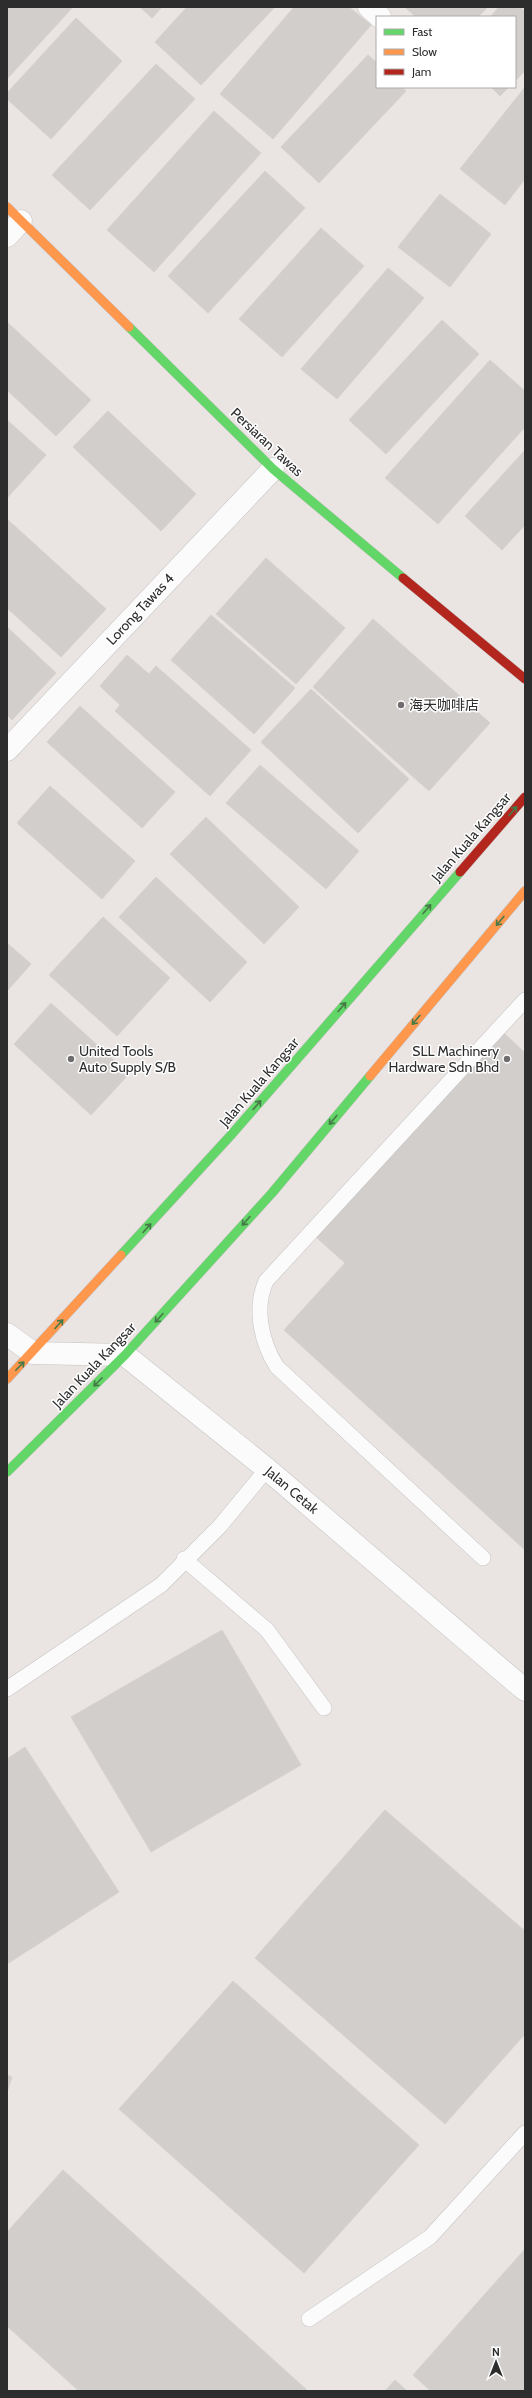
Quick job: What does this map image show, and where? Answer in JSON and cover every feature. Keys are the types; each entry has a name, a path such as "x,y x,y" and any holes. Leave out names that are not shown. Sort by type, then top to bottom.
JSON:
{"main road":[{"name":"Persiaran Tawas","path":"12,221 273,469 525,679"},
{"name":"Jalan Kuala Kangsar","path":"7,1379 33,1353 231,1135 525,797"},
{"name":"Jalan Kuala Kangsar","path":"7,1472 125,1355 272,1192 523,898"}],"street":[{"path":"369,7 379,16"},
{"name":"Lorong Tawas 4","path":"7,750 273,469"},
{"path":"7,1334 33,1353 125,1355"},
{"name":"Jalan Cetak","path":"125,1355 267,1469 525,1690"}],"lane":[{"path":"483,1558 277,1367 269,1355 265,1342 260,1306 262,1289 266,1281 525,1000"},
{"path":"7,1690 161,1585 184,1559 220,1526 267,1469"},
{"path":"184,1559 267,1630 324,1708"},
{"path":"309,2320 430,2237 525,2133"}],"building":[{"path":"7,7 73,7 7,79"},
{"path":"140,7 162,7 152,18"},
{"path":"187,7 275,7 201,85 155,42"},
{"path":"294,7 349,7 371,25 273,139 220,94"},
{"path":"405,7 488,7 479,16 415,16"},
{"path":"499,7 520,7 525,11 525,71 516,80 516,16 491,16"},
{"path":"76,18 122,61 51,139 7,99 7,93"},
{"path":"368,55 376,62 376,88 403,88 406,91 319,183 281,147"},
{"path":"156,64 195,99 90,210 52,175"},
{"path":"525,87 525,179 505,205 460,169"},
{"path":"492,88 508,88 500,96"},
{"path":"214,111 261,153 154,272 107,230"},
{"path":"265,171 305,208 208,313 168,276"},
{"path":"440,194 491,234 450,287 398,247"},
{"path":"321,228 364,266 282,357 239,319"},
{"path":"388,268 424,298 337,399 301,369"},
{"path":"442,320 479,354 386,454 349,420"},
{"path":"7,322 91,400 56,436 7,390"},
{"path":"490,360 525,391 525,427 438,524 385,478"},
{"path":"108,411 196,494 161,531 73,447"},
{"path":"7,420 46,455 7,498"},
{"path":"525,450 525,525 502,550 465,516"},
{"path":"7,519 106,609 61,657 7,608"},
{"path":"266,558 345,628 296,684 216,614"},
{"path":"211,615 295,688 254,734 171,660"},
{"name":"海天咖啡店","path":"373,619 490,723 429,791 313,687"},
{"path":"7,627 56,673 12,720 7,715"},
{"path":"127,655 149,674 156,666 251,750 210,796 115,711 120,705 100,686"},
{"path":"311,689 409,779 358,833 261,742"},
{"path":"80,706 175,792 142,828 47,742"},
{"path":"260,765 359,851 326,889 226,803"},
{"path":"50,786 135,861 102,899 17,823"},
{"path":"206,817 299,907 264,944 170,854"},
{"path":"156,877 247,962 210,1002 119,917"},
{"path":"103,917 170,978 117,1036 49,975"},
{"path":"7,943 31,964 7,991"},
{"name":"United Tools Auto Supply S/B","path":"51,1003 129,1074 91,1115 14,1044"},
{"path":"504,1033 525,1053 525,1550 284,1330 345,1263 316,1237"},
{"path":"222,1630 301,1765 151,1852 71,1717"},
{"path":"25,1747 119,1892 7,1964 7,1759"},
{"path":"385,1810 525,1931 525,2034 445,2124 255,1958"},
{"path":"233,1981 419,2145 304,2273 119,2109"},
{"path":"7,2075 12,2077 7,2092"},
{"path":"63,2170 308,2391 79,2391 7,2326 7,2232"},
{"path":"525,2249 525,2391 431,2391 413,2375"},
{"path":"395,2380 407,2391 385,2391"}],"traffic: fast":[{"path":"129,327 273,469 403,578"},
{"path":"121,1255 231,1135 460,872"},
{"path":"7,1472 125,1355 272,1193 370,1076"}],"traffic: slow":[{"path":"7,207 129,327"},
{"path":"370,1076 525,891"},
{"path":"7,1379 121,1255"}],"traffic: jam":[{"path":"403,578 525,679"},
{"path":"460,872 525,797"}],"place":[{"name":"海天咖啡店","path":"401,705"},
{"name":"United Tools Auto Supply S/B","path":"71,1059"},
{"name":"SLL Machinery Hardware Sdn Bhd","path":"507,1059"}]}
